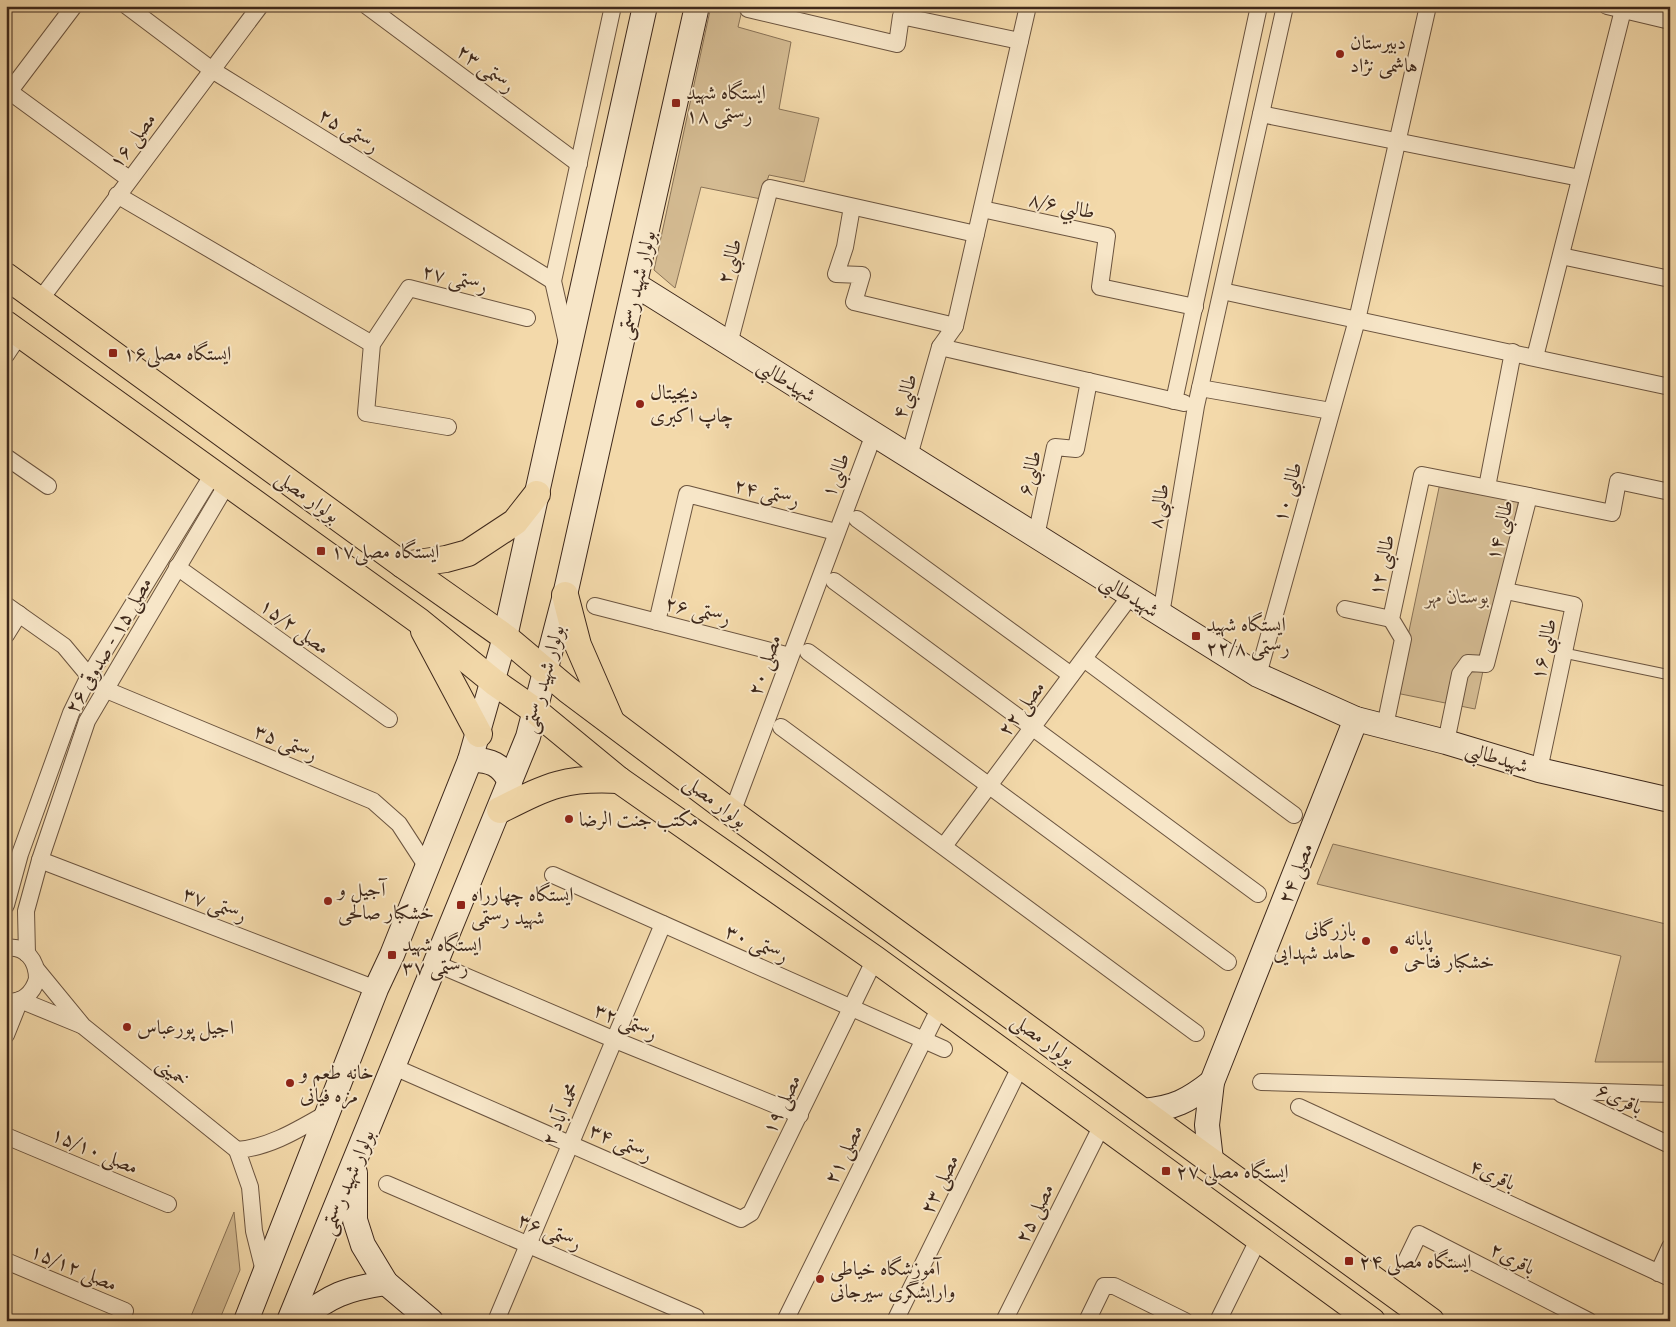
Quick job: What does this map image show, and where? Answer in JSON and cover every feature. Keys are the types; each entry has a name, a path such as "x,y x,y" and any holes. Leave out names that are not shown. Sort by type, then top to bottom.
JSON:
{"main road":[{"name":"بولوار شهید رستمی","path":"246,1321 376,989 427,867 479,734 505,637 570,352 645,6"},
{"name":"بولوار شهید رستمی","path":"289,1321 437,964 528,737 565,595 697,6"},
{"name":"بولوار مصلی","path":"6,276 402,565 505,637 613,724 732,813 1431,1321"},
{"name":"شهیدطالبی","path":"636,285 1258,675 1356,719 1446,742 1539,770 1670,800"},
{"name":"بولوار مصلی","path":"11,338 220,479 418,621 494,682 534,710 619,780 875,959 1372,1321"},
{"path":"220,479 232,440"},
{"path":"402,565 446,560 468,552 515,522 537,494"},
{"path":"565,595 578,645 613,724"},
{"path":"418,621 479,734"},
{"name":"مصلی ۲۴","path":"1211,1160 1207,1125 1212,1082 1356,719"},
{"path":"470,760 490,761 506,774 510,782"},
{"path":"500,810 561,781 590,778 619,780"},
{"path":"1144,1111 1168,1108 1184,1102 1212,1082"},
{"path":"354,1163 355,1220 363,1245 386,1283 431,1321"},
{"path":"298,1321 323,1301 353,1288 386,1283"}],"street":[{"path":"74,6 7,92 129,179"},
{"name":"رستمی ۲۵","path":"126,6 212,70 553,282"},
{"name":"مصلی ۱۶","path":"40,300 260,6"},
{"name":"رستمی ۲۳","path":"367,6 579,164"},
{"path":"570,352 553,282 613,6"},
{"path":"1028,6 956,326 940,347 1196,406"},
{"path":"1174,401 1259,6"},
{"name":"طالبی۸","path":"1161,614 1196,406 1285,6"},
{"name":"طالبی ۱۰","path":"1258,675 1357,320 1396,140 1428,6"},
{"path":"1606,6 1661,15"},
{"path":"749,8 897,44 901,16 1020,41"},
{"path":"1535,357 1623,10"},
{"path":"1261,114 1580,178"},
{"name":"طالبی۲","path":"729,344 770,188 852,207"},
{"path":"117,195 372,344 366,413 448,427"},
{"path":"956,326 854,302 862,275 836,274 845,247 852,207 976,234"},
{"name":"طالبي ۸/۶","path":"982,209 1107,236 1100,286 1195,307"},
{"path":"1561,256 1670,279"},
{"name":"رستمی ۲۷","path":"372,344 409,288 527,318"},
{"path":"1222,292 1513,352 1670,387"},
{"name":"طالبی۴","path":"910,456 940,347"},
{"path":"1487,487 1513,352"},
{"name":"طالبی۶","path":"1036,536 1055,447 1076,449 1089,381"},
{"path":"1200,388 1331,411"},
{"name":"طالبی۱","path":"836,532 874,434"},
{"path":"6,457 48,486"},
{"name":"طالبی ۱۲","path":"1385,726 1404,639 1391,619 1422,475 1487,487"},
{"name":"مصلی ۱۵ - صدوقی ۲۶","path":"28,954 26,911 40,860 87,721 177,567 220,479"},
{"name":"مصلی ۱۵ - صدوقی ۲۶","path":"6,905 20,854 67,723 89,676 220,479"},
{"path":"1529,496 1612,513 1618,481 1670,492"},
{"name":"طالبی ۱۴","path":"1446,742 1460,674 1468,663 1486,664 1529,496 1487,487"},
{"name":"رستمی ۲۴","path":"657,622 687,494 836,532"},
{"path":"857,519 1071,676"},
{"name":"مصلی ۲۰","path":"732,813 836,532"},
{"name":"مصلی ۱۵/۲","path":"177,567 389,719"},
{"path":"834,581 1258,894"},
{"name":"طالبی ۱۶","path":"1506,591 1574,605 1539,770"},
{"name":"مصلی ۲۲","path":"944,846 1131,595"},
{"name":"رستمی ۲۶","path":"594,606 790,656"},
{"path":"6,635 13,609 64,646 89,676"},
{"path":"1345,609 1391,619"},
{"path":"808,652 990,784 1228,962"},
{"path":"1084,659 1294,815"},
{"name":"رستمی ۳۵","path":"104,689 373,801 399,824 427,867"},
{"path":"781,727 1196,1034"},
{"name":"رستمی ۳۷","path":"40,860 376,989"},
{"name":"رستمی ۳۰","path":"553,875 944,1049"},
{"name":"محمد آباد ۲","path":"496,1321 663,924"},
{"path":"6,948 19,949 28,954 37,970 83,1026"},
{"name":"مصلی ۱۹","path":"747,1217 752,1214 875,959"},
{"name":"رستمی ۳۲","path":"437,964 615,1040 800,1115"},
{"path":"6,1036 13,1001 34,988 37,970"},
{"path":"13,1001 83,1026"},
{"name":"مصلی ۲۱","path":"785,1321 940,1007"},
{"name":"خمینی","path":"83,1026 236,1150"},
{"name":"مصلی ۲۳","path":"895,1321 1021,1065"},
{"name":"رستمی ۳۴","path":"394,1067 741,1219 747,1217"},
{"path":"1261,1082 1670,1094"},
{"name":"باقری۶","path":"1553,1091 1670,1145"},
{"name":"باقری۴","path":"1299,1107 1664,1276"},
{"path":"265,1275 254,1231 250,1187 236,1150 256,1149 285,1136 329,1112"},
{"name":"مصلی ۲۵","path":"1004,1321 1102,1125"},
{"name":"مصلی ۱۵/۱۰","path":"6,1136 168,1204"},
{"name":"رستمی ۳۶","path":"387,1184 696,1317"},
{"name":"باقری۲","path":"1406,1261 1419,1234 1589,1321"},
{"path":"1218,1321 1259,1238"},
{"path":"1664,1276 1670,1247"},
{"name":"مصلی ۱۵/۱۲","path":"6,1261 125,1312"},
{"path":"1087,1321 1104,1286 1114,1286 1185,1321"}],"lane":[{"path":"1564,653 1670,676"}],"green space":[{"path":"711,6 743,6 738,27 791,42 779,109 819,118 804,182 769,175 761,199 701,187 675,288 654,270"},
{"name":"بوستان مهر","path":"1440,483 1519,499 1475,709 1396,693"},
{"path":"1333,844 1670,925 1670,1062 1595,1062 1621,956 1317,884"},
{"path":"234,1212 240,1270 219,1321 189,1321"}],"place":[{"name":"دبیرستان هاشمی نژاد","path":"1340,54"},
{"name":"ایستگاه شهید رستمی ۱۸","path":"676,103"},
{"name":"ایستگاه مصلی۱۶","path":"113,353"},
{"name":"دیجیتال چاپ اکبری","path":"640,404"},
{"name":"ایستگاه مصلی۱۷","path":"321,551"},
{"name":"ایستگاه شهید رستمی ۲۲/۸","path":"1196,636"},
{"name":"مكتب جنت الرضا","path":"569,819"},
{"name":"آجیل و خشکبار صالحی","path":"328,901"},
{"name":"ایستگاه چهارراه شهید رستمی","path":"461,905"},
{"name":"بازرگانی حامد شهدایی","path":"1366,941"},
{"name":"پایانه خشکبار فتاحی","path":"1394,950"},
{"name":"ایستگاه شهید رستمی ۳۷","path":"392,955"},
{"name":"اجیل پورعباس","path":"127,1027"},
{"name":"خانه طعم و مزه فیانی","path":"290,1083"},
{"name":"ایستگاه مصلی ۲۷","path":"1166,1171"},
{"name":"ایستگاه مصلی ۲۴","path":"1349,1261"},
{"name":"آموزشگاه خیاطی وارایشگری سیرجانی","path":"820,1279"}]}
